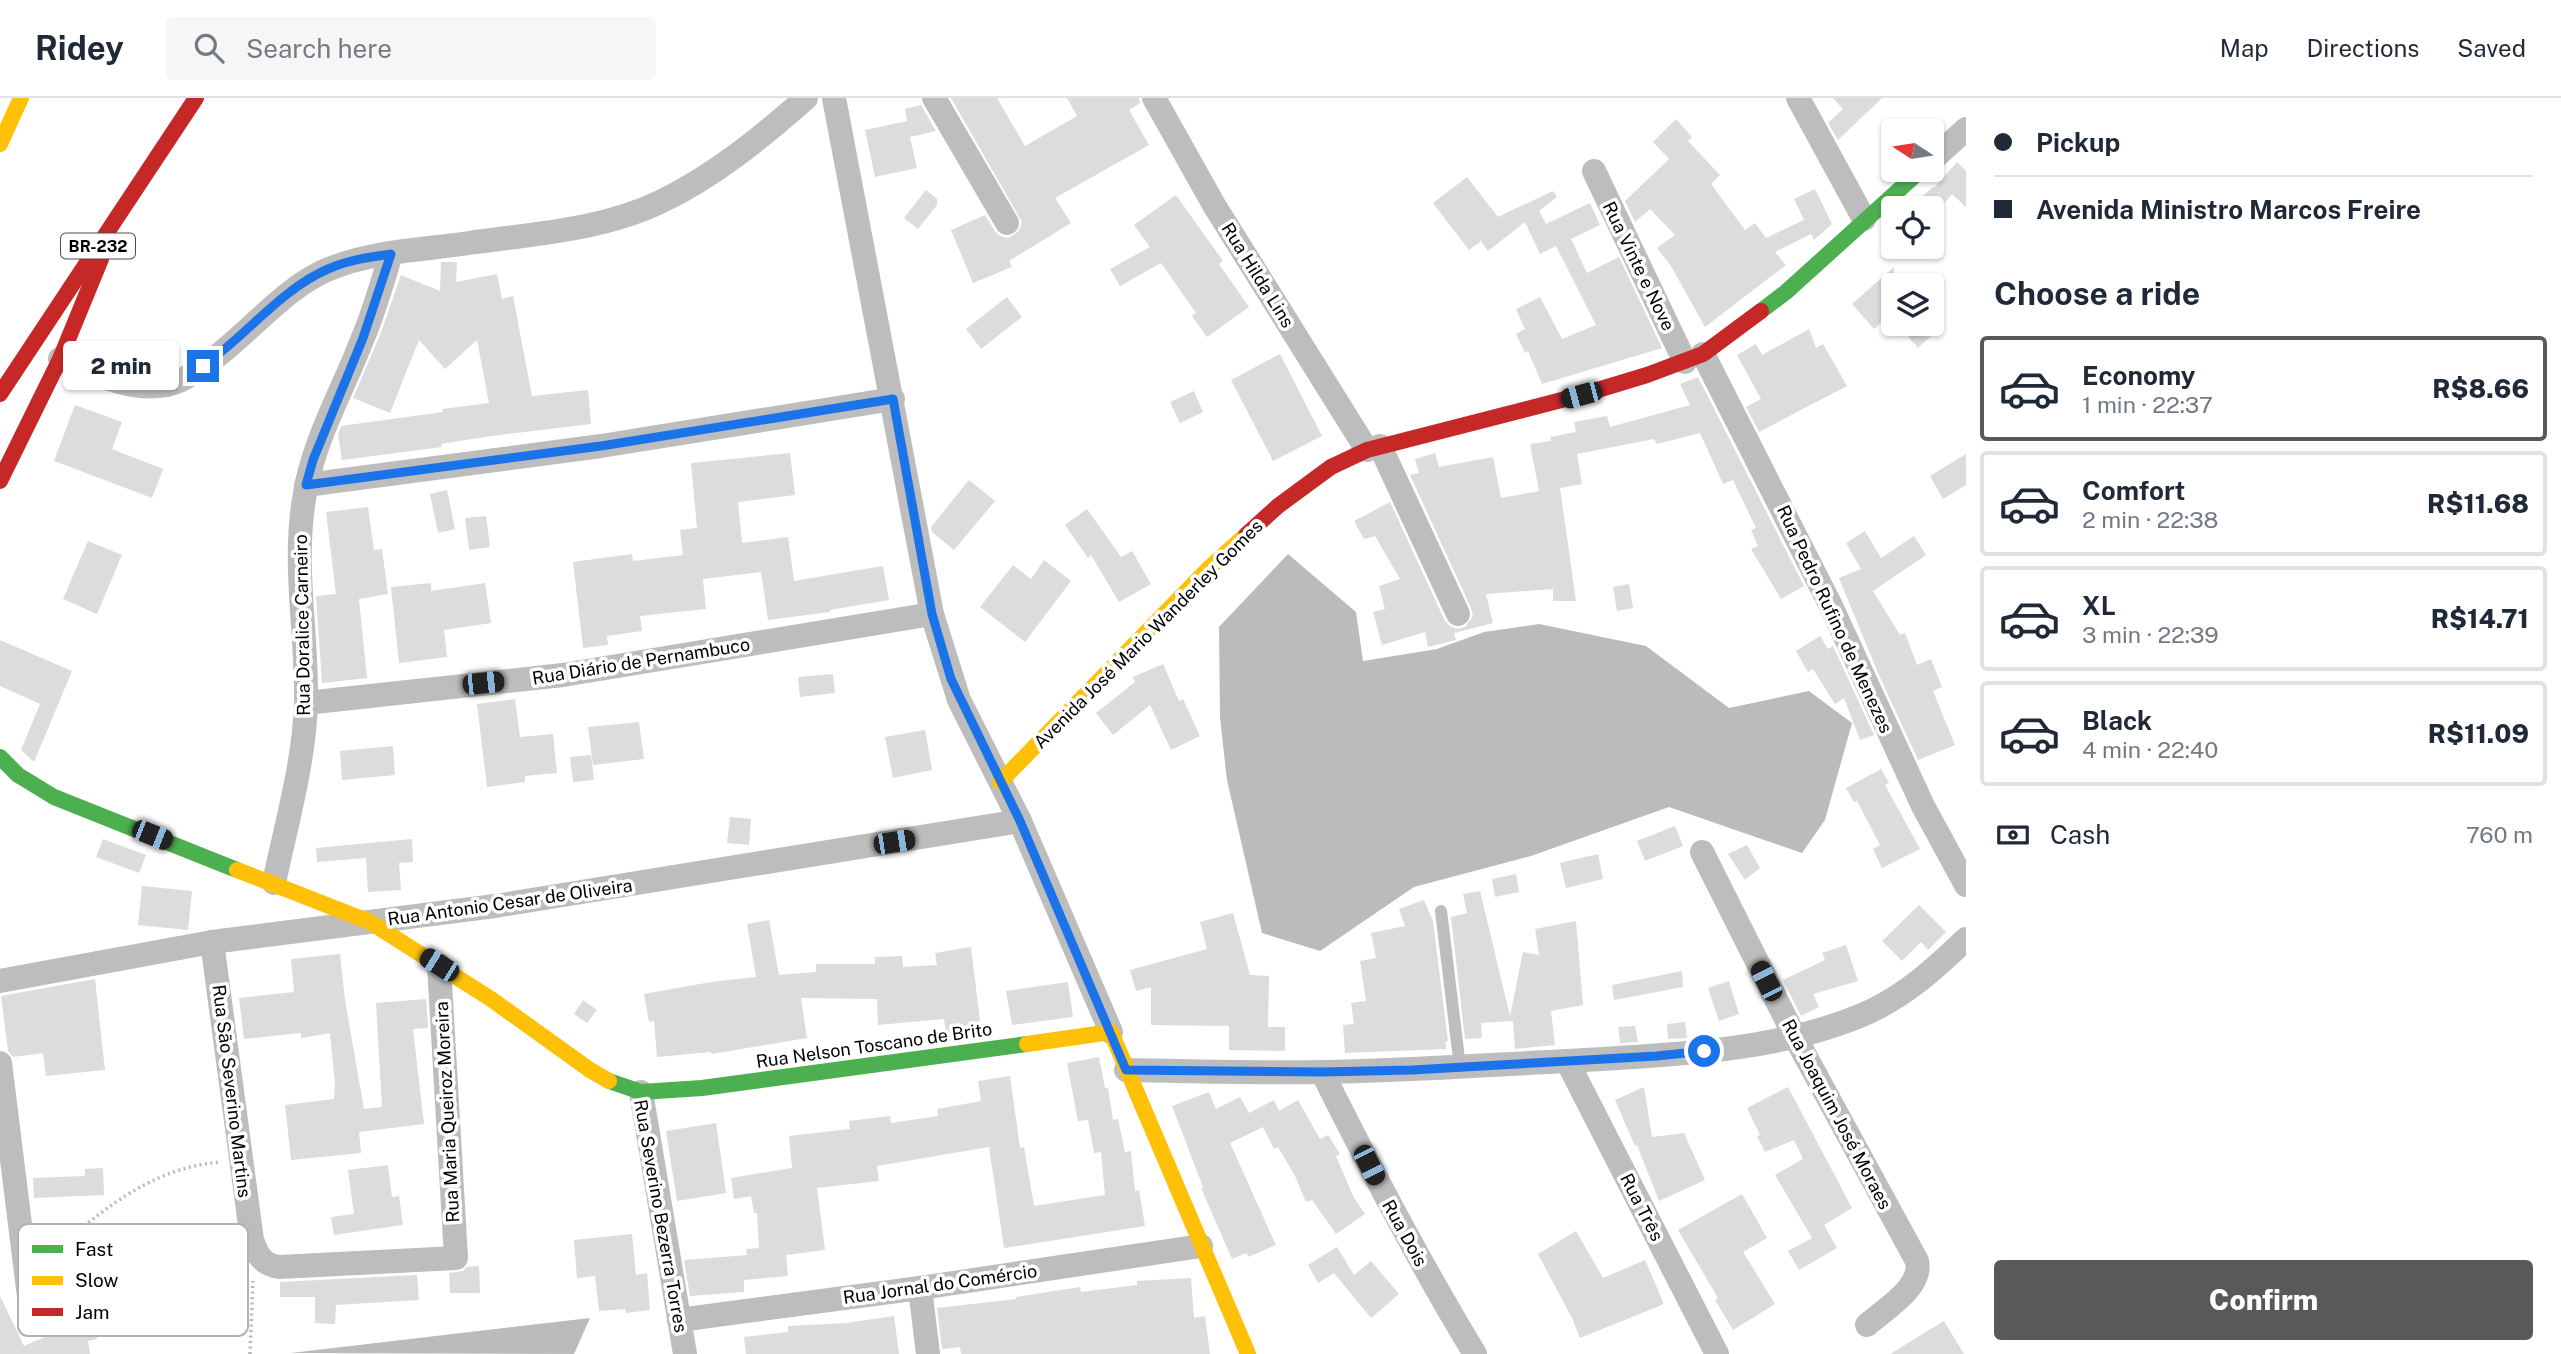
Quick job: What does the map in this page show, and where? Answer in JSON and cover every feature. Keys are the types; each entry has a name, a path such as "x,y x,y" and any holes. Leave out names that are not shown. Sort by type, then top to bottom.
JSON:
{"main road":[{"path":"0,144 22,98"},
{"name":"BR-232","path":"0,394 196,98"},
{"name":"Avenida José Mario Wanderley Gomes","path":"1000,782 1208,569 1258,524 1331,467 1374,448 1508,415 1694,358 1786,292 1906,182"},
{"path":"0,481 7,449 60,359 118,217"},
{"name":"Rua Severino Bezerra Torres","path":"0,757 14,774 54,797 370,922 491,999 590,1070 615,1084 641,1092"},
{"path":"1111,1032 1248,1354"},
{"name":"Rua Nelson Toscano de Brito","path":"641,1092 716,1087 1111,1032"}],"street":[{"path":"60,359 120,382 152,386 169,384 188,377 219,355 275,305 326,270 366,258 559,230 621,216 659,203 717,169 806,98"},
{"path":"834,98 932,614 959,700 1020,821 1111,1032"},
{"path":"934,98 1007,223"},
{"name":"Rua Hilda Lins","path":"1154,98 1214,205 1374,448 1458,614"},
{"path":"1798,98 1864,219"},
{"path":"1944,149 1966,129"},
{"name":"Rua Vinte e Nove","path":"1594,171 1694,358"},
{"name":"Rua Doralice Carneiro","path":"274,883 293,794 306,703 300,575 301,522 306,485 313,460 363,338 391,254"},
{"name":"Rua Pedro Rufino de Menezes","path":"1694,358 1831,606 1923,806 1966,885"},
{"path":"306,485 601,446 893,399"},
{"name":"Rua Diário de Pernambuco","path":"306,703 563,675 932,614"},
{"name":"Rua Antonio Cesar de Oliveira","path":"0,981 212,942 563,895 1020,821"},
{"name":"Rua Joaquim José Moraes","path":"1702,852 1795,1037 1918,1265 1914,1282 1867,1325"},
{"path":"1126,1070 1322,1072 1460,1067 1681,1054 1795,1037 1867,1013 1898,997 1919,983 1966,939"},
{"name":"Rua São Severino Martins","path":"212,942 240,1160 253,1240 259,1257 266,1264 288,1267 456,1258"},
{"name":"Rua Maria Queiroz Moreira","path":"439,965 456,1258"},
{"name":"Rua Três","path":"1567,1061 1717,1354"},
{"path":"0,1063 20,1224"},
{"name":"Rua Dois","path":"1322,1072 1440,1297 1475,1354"},
{"name":"Rua Severino Bezerra Torres","path":"641,1092 685,1354"},
{"name":"Rua Jornal do Comércio","path":"679,1320 920,1288 1201,1246"},
{"path":"920,1288 928,1354"}],"lane":[{"path":"1441,911 1460,1067"}],"path":[{"path":"86,1224 117,1200 156,1177 200,1164 240,1160"},
{"path":"250,1354 253,1277"}],"shaded area":[{"path":"1288,554 1356,612 1363,661 1437,649 1484,632 1539,624 1646,646 1729,708 1809,691 1852,723 1825,820 1802,853 1669,807 1531,856 1414,887 1320,951 1262,933 1227,780 1220,718 1219,627"},
{"path":"590,1318 574,1354 291,1353"}],"building":[{"path":"951,98 997,98 1025,146 1077,116 1067,98 1139,98 1140,103 1129,110 1149,145 1055,198 1071,223 1009,261 1012,267 973,283 951,230 985,215 1000,236 1008,238 1019,231 1022,222"},
{"path":"1833,98 1882,98 1838,140 1828,123 1843,109"},
{"path":"921,105 936,131 910,137 917,168 875,177 865,130 907,121 905,109"},
{"path":"1676,119 1692,137 1688,141 1720,175 1711,184 1745,230 1755,223 1766,238 1804,220 1794,199 1815,189 1832,224 1814,240 1811,234 1775,252 1786,265 1705,327 1671,266 1657,248 1675,235 1650,209 1635,222 1625,201 1669,159 1653,142"},
{"path":"1957,162 1966,171 1966,207 1952,194 1944,203 1944,196 1923,196 1939,182 1944,182 1944,177"},
{"path":"1467,177 1498,217 1553,191 1557,197 1539,211 1546,224 1590,203 1600,225 1571,239 1587,273 1619,257 1662,348 1542,384 1528,351 1525,353 1516,334 1525,329 1516,309 1540,297 1562,339 1596,325 1556,246 1540,254 1525,222 1488,251 1481,241 1469,250 1433,203"},
{"path":"926,190 937,199 937,205 918,229 904,218"},
{"path":"1176,195 1223,261 1219,264 1249,307 1207,337 1192,316 1196,313 1161,263 1120,286 1110,269 1150,247 1134,225"},
{"path":"441,262 457,262 456,282 497,274 502,299 513,296 532,396 588,390 591,424 491,436 441,444 442,447 342,460 338,434 341,426 489,403 477,340 445,369 419,340 390,413 353,398 380,335 401,275 440,291"},
{"path":"1881,278 1881,323 1874,329 1852,304"},
{"path":"1007,297 1022,317 981,349 966,329"},
{"path":"1809,329 1816,348 1823,344 1847,386 1759,432 1746,407 1761,399 1737,355 1756,344 1762,355"},
{"path":"1908,336 1931,336 1918,348"},
{"path":"1280,354 1322,436 1273,461 1231,380"},
{"path":"1698,377 1804,586 1781,599 1751,549 1758,546 1751,530 1756,528 1733,480 1723,484 1700,433 1657,444 1654,439 1577,454 1582,484 1560,488 1576,601 1553,601 1553,589 1486,594 1493,623 1454,633 1456,640 1428,647 1425,632 1382,645 1373,612 1385,609 1379,586 1400,579 1375,536 1364,539 1354,521 1390,502 1445,621 1457,629 1465,627 1473,616 1410,475 1419,473 1415,459 1435,453 1439,467 1493,457 1501,498 1539,491 1530,444 1551,441 1550,437 1576,432 1574,422 1607,416 1610,427 1690,405 1680,384"},
{"path":"1194,391 1203,412 1180,423 1170,402"},
{"path":"75,405 122,422 112,449 163,469 152,498 54,461"},
{"path":"790,453 795,495 738,502 742,543 788,537 794,581 883,566 889,600 830,612 768,620 761,572 703,579 706,609 640,616 642,631 607,636 608,645 583,648 573,562 632,554 633,561 683,555 680,530 697,528 691,463"},
{"path":"1966,454 1966,485 1943,499 1930,476"},
{"path":"969,480 995,501 954,550 932,532 931,527"},
{"path":"447,490 455,529 438,533 430,494"},
{"path":"368,507 374,550 382,549 388,594 359,599 367,678 322,683 316,596 336,594 326,512"},
{"path":"1087,509 1121,557 1132,551 1151,584 1119,602 1091,555 1088,558 1065,525"},
{"path":"486,516 490,547 469,550 465,518"},
{"path":"1865,531 1881,558 1914,536 1926,555 1873,591 1900,635 1905,633 1917,665 1931,659 1942,687 1933,691 1955,745 1918,760 1839,578 1861,569 1846,543"},
{"path":"88,541 122,555 97,614 63,599"},
{"path":"1044,560 1071,581 1025,642 980,607 1013,565 1031,579"},
{"path":"431,583 431,591 485,583 491,623 444,630 447,657 399,663 391,587"},
{"path":"1629,584 1633,608 1617,611 1613,587"},
{"path":"1820,636 1828,649 1833,646 1874,735 1860,740 1844,698 1835,704 1813,669 1808,672 1796,651"},
{"path":"0,640 72,671 34,762 21,750 40,704 0,686"},
{"path":"1163,664 1179,701 1183,699 1200,736 1171,750 1150,705 1113,735 1096,713 1135,682 1133,677"},
{"path":"833,674 835,693 800,697 798,677"},
{"path":"515,699 520,737 553,734 557,773 525,776 525,782 487,787 477,704"},
{"path":"639,722 644,759 593,765 588,727"},
{"path":"925,730 932,770 893,778 885,737"},
{"path":"393,746 395,775 342,780 340,751"},
{"path":"591,755 594,780 573,782 570,757"},
{"path":"1881,769 1889,783 1885,785 1920,849 1882,868 1873,849 1880,845 1857,801 1854,802 1846,788"},
{"path":"730,817 751,819 749,845 727,843"},
{"path":"1675,826 1683,846 1645,861 1637,841"},
{"path":"103,839 146,855 139,873 96,857"},
{"path":"412,839 413,862 399,863 401,890 368,892 366,858 317,862 316,848"},
{"path":"1747,845 1760,868 1745,880 1728,854"},
{"path":"1598,854 1603,879 1566,888 1560,863"},
{"path":"1516,874 1519,892 1495,897 1492,879"},
{"path":"142,886 192,891 188,930 138,925"},
{"path":"1480,891 1510,1016 1523,952 1539,955 1535,929 1576,921 1583,1005 1551,1011 1555,1045 1515,1049 1513,1021 1481,1023 1482,1038 1465,1039 1451,917 1467,913 1463,894"},
{"path":"1424,900 1433,921 1448,1041 1446,1049 1345,1053 1343,1025 1354,1024 1351,1003 1366,1001 1360,961 1376,958 1371,933 1405,926 1399,909"},
{"path":"1919,905 1946,932 1928,950 1921,942 1902,961 1882,941"},
{"path":"1233,913 1250,975 1269,976 1268,1027 1285,1027 1285,1051 1229,1050 1229,1026 1151,1025 1151,987 1136,991 1130,970 1207,949 1200,922"},
{"path":"769,920 779,975 816,972 816,964 875,964 875,957 902,956 903,967 937,965 935,953 971,947 981,1029 946,1034 944,1019 878,1025 877,999 801,998 807,1038 711,1054 657,1057 654,1021 649,1022 644,994 756,977 747,924"},
{"path":"1846,945 1858,981 1813,994 1819,1007 1801,1016 1783,980 1825,960 1822,953"},
{"path":"340,954 364,1109 382,1107 376,1003 426,999 428,1028 413,1029 424,1124 359,1132 361,1153 291,1160 285,1105 334,1099 330,1033 301,1038 301,1033 244,1039 239,998 294,992 291,959"},
{"path":"1682,971 1683,987 1614,1000 1612,985"},
{"path":"95,979 105,1070 46,1076 43,1053 13,1057 8,1051 1,996"},
{"path":"1729,981 1739,1014 1719,1021 1708,988"},
{"path":"1068,982 1073,1017 1012,1025 1006,991"},
{"path":"583,1000 597,1010 587,1023 574,1014"},
{"path":"1685,1022 1687,1038 1668,1039 1667,1024"},
{"path":"1635,1026 1638,1042 1620,1043 1618,1027"},
{"path":"1099,1057 1113,1120 1118,1119 1125,1152 1131,1151 1135,1191 1139,1190 1145,1226 1004,1248 989,1147 877,1166 879,1181 817,1188 825,1250 786,1255 788,1276 744,1280 744,1292 690,1296 684,1260 747,1255 746,1249 759,1248 757,1213 754,1213 751,1196 734,1199 731,1178 792,1168 789,1136 850,1129 849,1121 890,1116 891,1123 938,1116 937,1109 981,1101 978,1081 1010,1076 1020,1148 1024,1147 1034,1206 1105,1195 1101,1152 1094,1153 1088,1120 1078,1121 1067,1063"},
{"path":"1644,1087 1652,1137 1684,1133 1705,1180 1659,1201 1637,1145 1635,1146 1615,1100"},
{"path":"1788,1087 1852,1208 1824,1225 1837,1248 1799,1270 1788,1251 1812,1238 1775,1175 1803,1159 1794,1140 1765,1152 1747,1108"},
{"path":"1209,1092 1216,1109 1240,1097 1249,1113 1274,1100 1279,1111 1298,1100 1320,1139 1328,1135 1340,1154 1336,1156 1353,1196 1365,1214 1336,1234 1312,1200 1306,1202 1295,1176 1278,1147 1274,1149 1263,1127 1230,1143 1276,1245 1248,1257 1247,1253 1232,1259 1201,1188 1203,1187 1172,1106"},
{"path":"716,1123 726,1193 677,1201 666,1131"},
{"path":"388,1165 392,1197 399,1196 403,1225 334,1235 331,1217 354,1214 348,1170"},
{"path":"103,1168 104,1195 34,1198 33,1178 85,1176 85,1169"},
{"path":"1742,1194 1767,1238 1743,1252 1775,1304 1733,1330 1715,1300 1718,1298 1678,1230"},
{"path":"1576,1231 1603,1278 1645,1260 1664,1304 1580,1338 1538,1254"},
{"path":"632,1234 636,1275 647,1273 650,1310 626,1313 625,1309 599,1311 595,1276 577,1278 574,1240"},
{"path":"1337,1247 1354,1275 1371,1261 1399,1294 1371,1318 1334,1273 1318,1283 1308,1265"},
{"path":"479,1266 480,1293 450,1293 449,1273"},
{"path":"417,1275 419,1300 336,1305 335,1324 315,1323 315,1297 280,1297 280,1282"},
{"path":"1191,1278 1194,1318 1205,1316 1210,1354 961,1354 960,1347 942,1349 937,1308 1016,1299 1080,1287 1081,1292 1137,1285 1137,1281"},
{"path":"0,1296 24,1346 47,1336 97,1336 97,1339 88,1341 90,1354 0,1354"},
{"path":"894,1316 899,1354 746,1354 744,1337 788,1332 788,1326 846,1323"},
{"path":"1944,1321 1964,1354 1890,1354"}],"traffic: fast":[{"path":"1761,311 1786,292 1908,182"},
{"path":"0,757 18,775 54,797 237,870"},
{"path":"609,1081 641,1092 702,1088 1027,1044"}],"traffic: slow":[{"path":"0,144 21,98"},
{"path":"1000,782 1208,569 1246,535"},
{"path":"237,870 370,922 491,999 609,1081"},
{"path":"1027,1044 1111,1032 1248,1354"}],"traffic: jam":[{"path":"0,394 196,98"},
{"path":"0,481 60,359 101,259"},
{"path":"1246,535 1278,506 1331,467 1367,450 1581,395 1647,375 1703,354 1761,311"}],"route":[{"path":"203,366 275,305 326,270 345,263 391,254 363,338 313,460 306,485 601,446 893,399 932,614 951,679 1020,821 1126,1070 1412,1070 1704,1051"}]}
